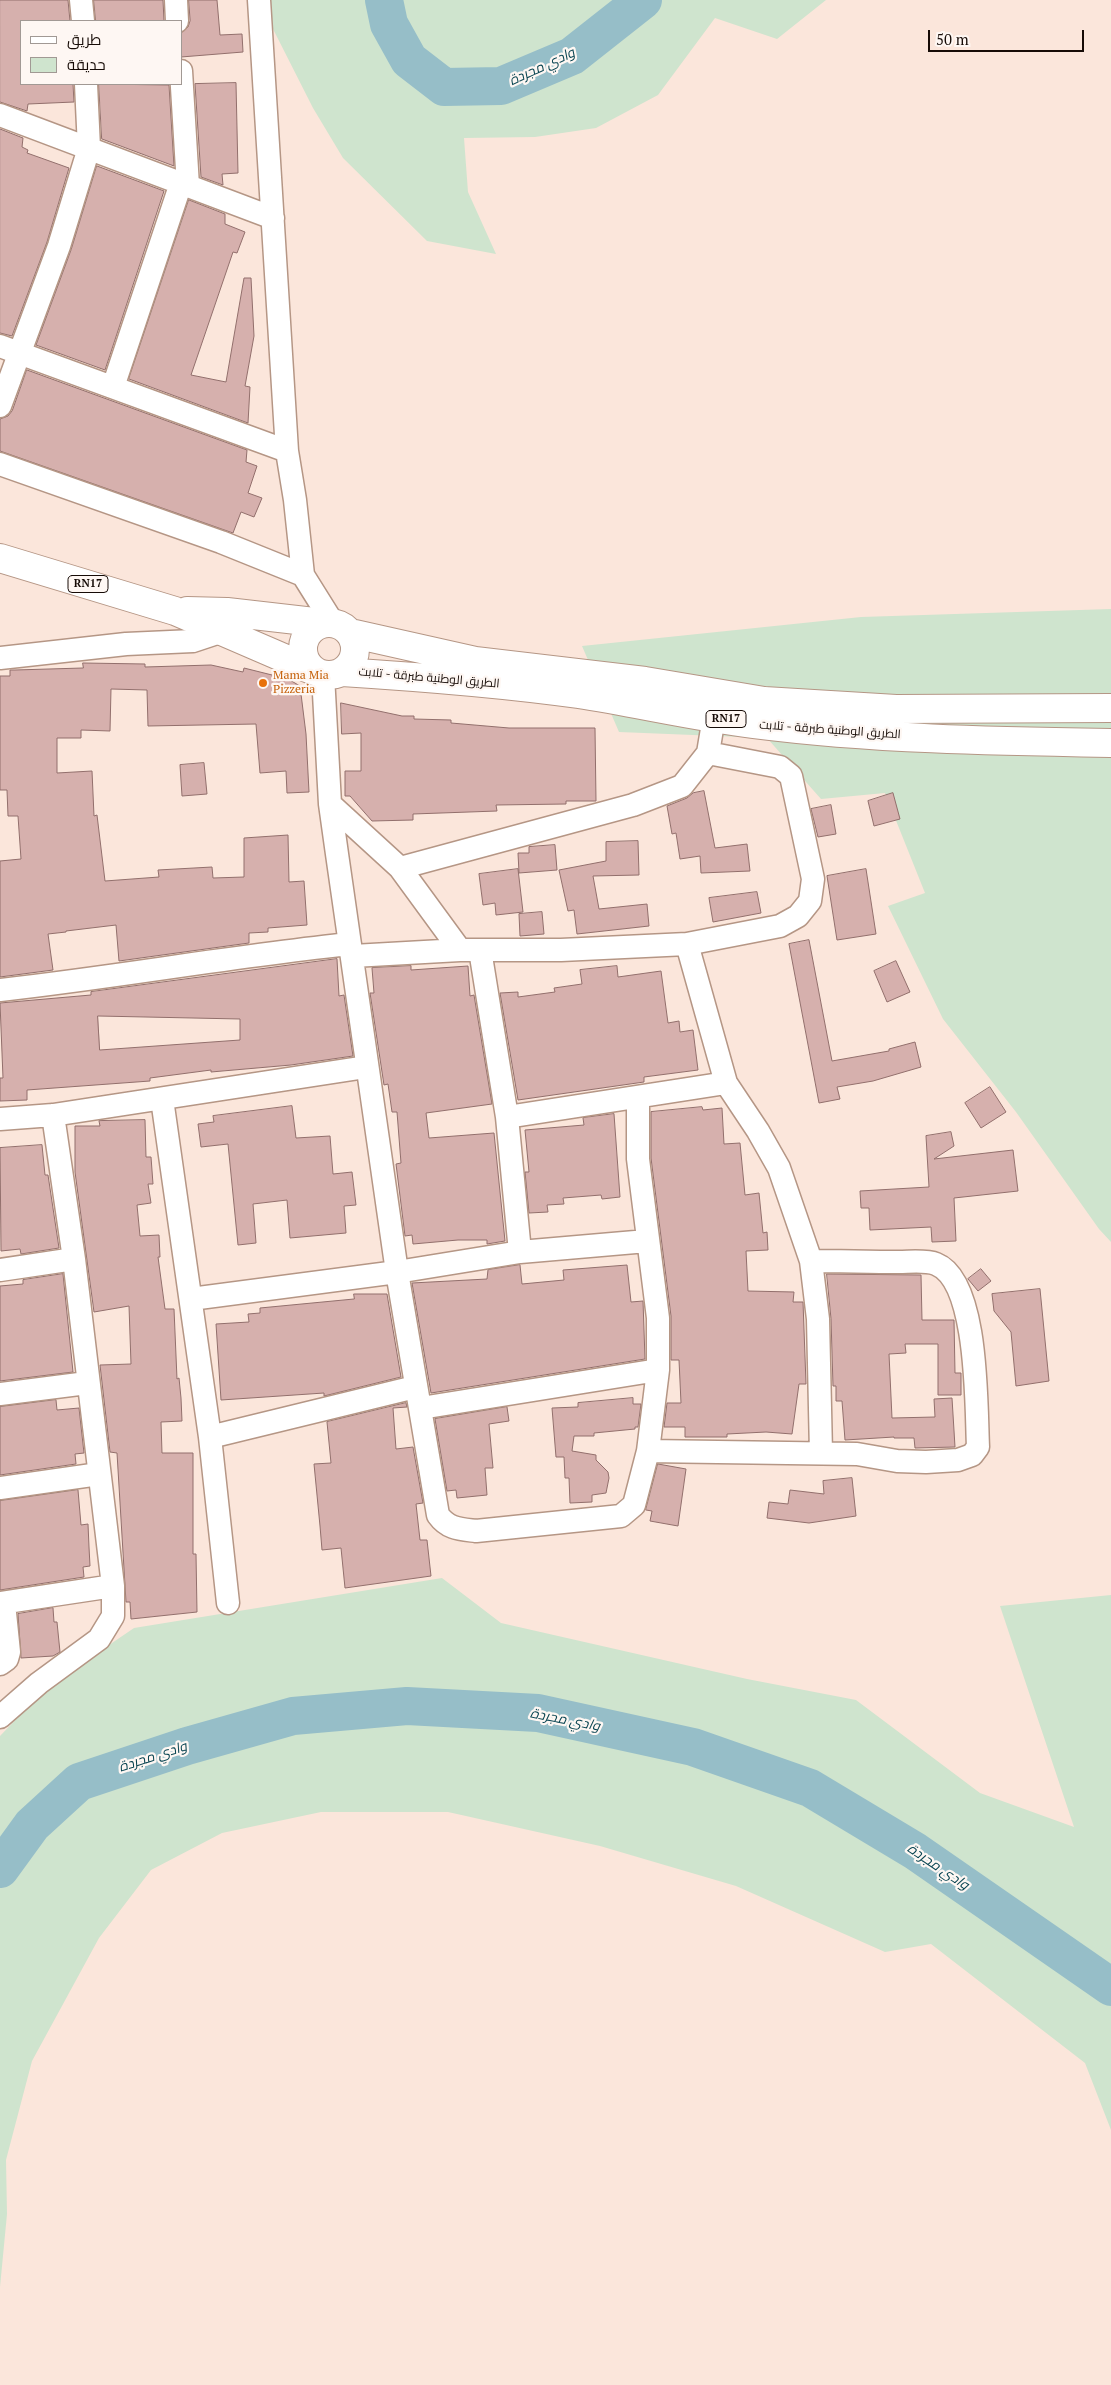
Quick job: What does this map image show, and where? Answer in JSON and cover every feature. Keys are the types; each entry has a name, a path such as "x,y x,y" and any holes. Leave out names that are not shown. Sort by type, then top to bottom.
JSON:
{"main road":[{"name":"الطريق الوطنية طبرقة - تلابت","path":"0,558 175,611 224,622 335,626 475,661 645,681 764,701 896,709 1111,708"},
{"name":"الطريق الوطنية طبرقة - تلابت","path":"224,622 327,673 478,681 580,694 754,724 834,732 981,741 1111,744"},
{"path":"335,626 355,650 349,666 327,673 304,658 304,640 308,632 335,626"}],"street":[{"path":"82,0 83,20"},
{"path":"176,0 177,20"},
{"path":"258,0 274,218 286,451 296,500 303,576 335,626"},
{"path":"0,406 10,350 59,246 89,148 86,85"},
{"path":"113,387 185,184 181,85"},
{"path":"1,119 89,148 274,218"},
{"path":"10,350 286,451"},
{"path":"0,464 221,542 303,576"},
{"path":"0,658 126,644 193,641 224,622"},
{"path":"327,673 330,804 366,1068 397,1272 438,1515 444,1523 453,1528 476,1531 621,1516 634,1506 648,1452 658,1370 658,1318 638,1159 638,1098"},
{"path":"400,868 633,805 682,786 708,753 714,717"},
{"path":"0,990 109,978 241,956 351,950 561,950 687,944 780,926 798,916 810,901 813,879 791,776 780,767 708,753"},
{"path":"330,804 400,868 470,950 507,1117 520,1252"},
{"path":"687,944 726,1083 758,1131 779,1168 811,1261 818,1319 820,1453"},
{"path":"0,1119 53,1115 366,1068"},
{"path":"507,1117 726,1083"},
{"path":"162,1099 210,1437 228,1603"},
{"path":"0,1717 39,1683 99,1639 113,1616 113,1586 87,1383 74,1259 53,1115"},
{"path":"191,1299 397,1272 520,1252 647,1241"},
{"path":"0,1270 74,1259"},
{"path":"648,1452 857,1454 897,1461 926,1462 958,1460 972,1455 978,1447 975,1374 969,1318 958,1287 946,1272 936,1264 811,1261"},
{"path":"210,1437 418,1397 658,1370"},
{"path":"0,1394 87,1383"},
{"path":"0,1488 99,1474"},
{"path":"0,1664 7,1659 9,1652 2,1603 113,1586"}],"green space":[{"path":"269,0 826,0 777,39 715,18 658,95 596,128 535,137 464,138 468,192 496,254 427,241 343,158 313,108 272,27"},
{"path":"1111,609 1111,1242 1099,1229 1016,1112 943,1019 888,906 925,893 885,793 821,799 767,738 619,732 582,646 861,617"},
{"path":"442,1578 501,1623 747,1679 856,1700 980,1793 1074,1827 1000,1606 1111,1595 1111,2130 1085,2063 931,1944 885,1952 736,1886 600,1846 448,1812 321,1812 222,1833 151,1870 99,1938 32,2061 6,2160 7,2214 0,2287 0,1736 46,1688 134,1628"}],"building":[{"path":"0,0 68,0 70,20 20,20 20,85 73,85 74,102 28,104 27,111 0,102"},
{"path":"94,0 163,0 164,20 96,20"},
{"path":"189,0 217,0 220,35 242,34 243,52 182,57 182,32 188,27 190,21"},
{"path":"236,83 238,173 222,174 223,185 201,177 195,84"},
{"path":"99,85 169,85 174,166 102,139"},
{"path":"0,129 23,138 22,147 28,150 27,153 69,168 47,242 12,336 0,333"},
{"path":"97,166 164,191 105,370 36,345 71,250"},
{"path":"189,200 225,214 225,224 245,232 237,253 233,252 191,375 226,382 244,278 251,278 254,336 245,386 250,387 248,423 129,379"},
{"path":"27,370 247,450 246,462 257,466 248,493 262,498 254,517 241,512 233,533 0,451 0,419 8,416 12,411"},
{"path":"83,663 145,664 145,667 211,665 243,672 244,668 288,679 300,686 306,734 309,792 287,793 286,771 260,773 256,724 148,726 147,690 111,689 110,731 81,730 81,738 57,738 57,773 92,771 94,816 97,815 105,881 159,877 158,870 212,867 213,878 244,877 244,838 288,835 289,882 304,881 307,925 268,928 268,932 249,933 249,943 119,961 116,925 48,934 53,970 0,977 0,861 21,859 18,816 8,816 7,790 0,790 0,676 10,676 10,670 83,668"},
{"path":"341,703 402,716 414,716 414,719 451,720 451,723 509,728 595,728 596,801 566,801 566,804 496,805 497,811 413,814 413,820 372,821 350,796 345,796 345,771 361,771 361,733 342,734"},
{"path":"204,763 207,794 182,796 180,765"},
{"path":"704,791 715,848 747,844 750,871 701,873 700,856 680,859 676,833 672,834 667,806 687,798 693,793"},
{"path":"893,793 900,819 874,826 868,801"},
{"path":"831,805 836,834 818,837 811,809"},
{"path":"638,841 639,875 593,876 599,909 647,904 649,926 577,934 574,910 568,911 559,870 606,861 606,842"},
{"path":"555,845 557,870 519,873 518,853 529,853 529,847"},
{"path":"518,869 523,912 496,915 495,903 483,905 479,874"},
{"path":"866,869 876,934 837,940 827,876"},
{"path":"757,892 761,913 713,922 709,898"},
{"path":"542,912 544,934 520,936 519,914"},
{"path":"809,940 832,1061 889,1051 889,1049 915,1042 921,1067 873,1081 837,1087 840,1099 819,1103 789,944"},
{"path":"337,959 339,996 344,995 353,1056 291,1065 211,1072 211,1070 150,1078 150,1081 27,1090 27,1100 0,1101 0,1078 3,1078 0,1003 91,995 91,992","holes":["98,1016 240,1019 240,1040 100,1050"]},
{"path":"896,961 910,992 887,1002 874,971"},
{"path":"411,966 411,970 468,966 470,996 474,995 492,1104 426,1113 429,1138 494,1133 505,1241 487,1244 487,1240 458,1240 413,1244 412,1235 405,1236 396,1164 401,1163 397,1112 392,1112 388,1084 384,1085 370,993 374,993 372,968"},
{"path":"617,966 618,977 661,971 668,1023 679,1021 680,1032 693,1030 698,1070 644,1077 644,1082 518,1100 500,993 518,992 518,997 555,992 554,988 582,984 580,970"},
{"path":"990,1087 1006,1112 981,1128 965,1103"},
{"path":"292,1106 296,1138 330,1136 333,1174 352,1172 356,1205 344,1206 346,1233 290,1238 287,1200 253,1204 256,1243 238,1245 228,1144 201,1147 198,1124 214,1122 213,1116"},
{"path":"702,1107 703,1110 722,1108 724,1144 740,1143 745,1195 759,1193 763,1233 767,1232 768,1250 746,1251 748,1291 794,1292 793,1302 803,1302 806,1384 799,1384 792,1434 766,1432 727,1434 727,1437 685,1437 685,1427 664,1427 667,1403 681,1403 679,1360 671,1360 671,1316 651,1158 651,1112"},
{"path":"614,1114 620,1197 602,1199 601,1195 563,1198 564,1204 547,1205 548,1212 529,1213 525,1172 529,1172 525,1130 584,1125 583,1118"},
{"path":"145,1120 146,1157 151,1157 153,1184 148,1184 151,1203 137,1205 140,1236 159,1235 160,1257 158,1257 165,1309 174,1309 177,1379 179,1378 181,1398 182,1421 161,1422 162,1453 193,1453 193,1554 196,1554 197,1612 131,1619 130,1602 126,1602 117,1453 110,1452 100,1365 131,1364 129,1306 94,1312 75,1172 75,1126 100,1126 99,1121"},
{"path":"951,1132 954,1146 934,1159 1013,1150 1018,1191 954,1198 956,1241 932,1242 931,1227 870,1230 869,1208 861,1208 860,1191 929,1187 926,1136"},
{"path":"42,1145 45,1175 48,1175 59,1248 21,1254 20,1249 1,1251 0,1148"},
{"path":"520,1265 522,1284 564,1280 563,1270 627,1265 631,1302 643,1301 645,1359 431,1393 412,1283 487,1279 488,1270"},
{"path":"981,1269 991,1281 978,1291 968,1279"},
{"path":"63,1274 73,1372 0,1381 0,1286 23,1284 23,1280"},
{"path":"827,1274 921,1275 922,1320 954,1320 955,1373 961,1373 961,1395 938,1395 938,1344 905,1344 906,1353 889,1354 892,1418 935,1417 934,1399 952,1398 955,1447 915,1448 914,1438 894,1437 845,1440 842,1401 836,1401 836,1386 833,1386 831,1319"},
{"path":"1040,1289 1049,1381 1016,1386 1011,1332 994,1311 992,1294"},
{"path":"354,1294 387,1294 401,1377 324,1396 324,1393 221,1400 216,1324 249,1322 248,1314 260,1313 260,1308 354,1299"},
{"path":"633,1398 633,1404 641,1404 638,1427 635,1427 635,1429 594,1433 594,1436 574,1436 572,1451 596,1455 596,1460 608,1472 609,1478 606,1493 592,1495 592,1502 570,1503 569,1478 565,1478 564,1457 556,1457 552,1408 578,1407 578,1403"},
{"path":"56,1400 57,1410 79,1408 84,1453 75,1454 76,1464 0,1475 0,1407"},
{"path":"406,1403 407,1407 393,1408 396,1449 413,1447 423,1503 416,1504 420,1540 427,1540 431,1576 345,1588 341,1548 322,1550 314,1464 331,1463 327,1422"},
{"path":"507,1407 509,1421 489,1424 493,1468 485,1468 487,1495 457,1498 456,1490 447,1491 435,1419"},
{"path":"658,1464 686,1469 678,1526 650,1521 652,1511 646,1510"},
{"path":"852,1478 856,1516 809,1523 767,1518 769,1502 788,1504 790,1490 824,1494 823,1481"},
{"path":"78,1490 81,1525 88,1524 90,1566 83,1567 84,1577 0,1590 0,1501"},
{"path":"53,1608 54,1622 57,1622 60,1652 53,1656 21,1658 18,1614"}],"waterway":[{"name":"وادي مجردة","path":"384,0 389,24 409,60 444,87 501,86 572,56 643,0"},
{"name":"وادي مجردة","path":"0,1869 32,1825 79,1782 187,1746 293,1716 407,1706 538,1713 693,1747 810,1788 915,1851 1111,1987"}],"place":[{"name":"Mama Mia Pizzeria","path":"263,683"}]}
